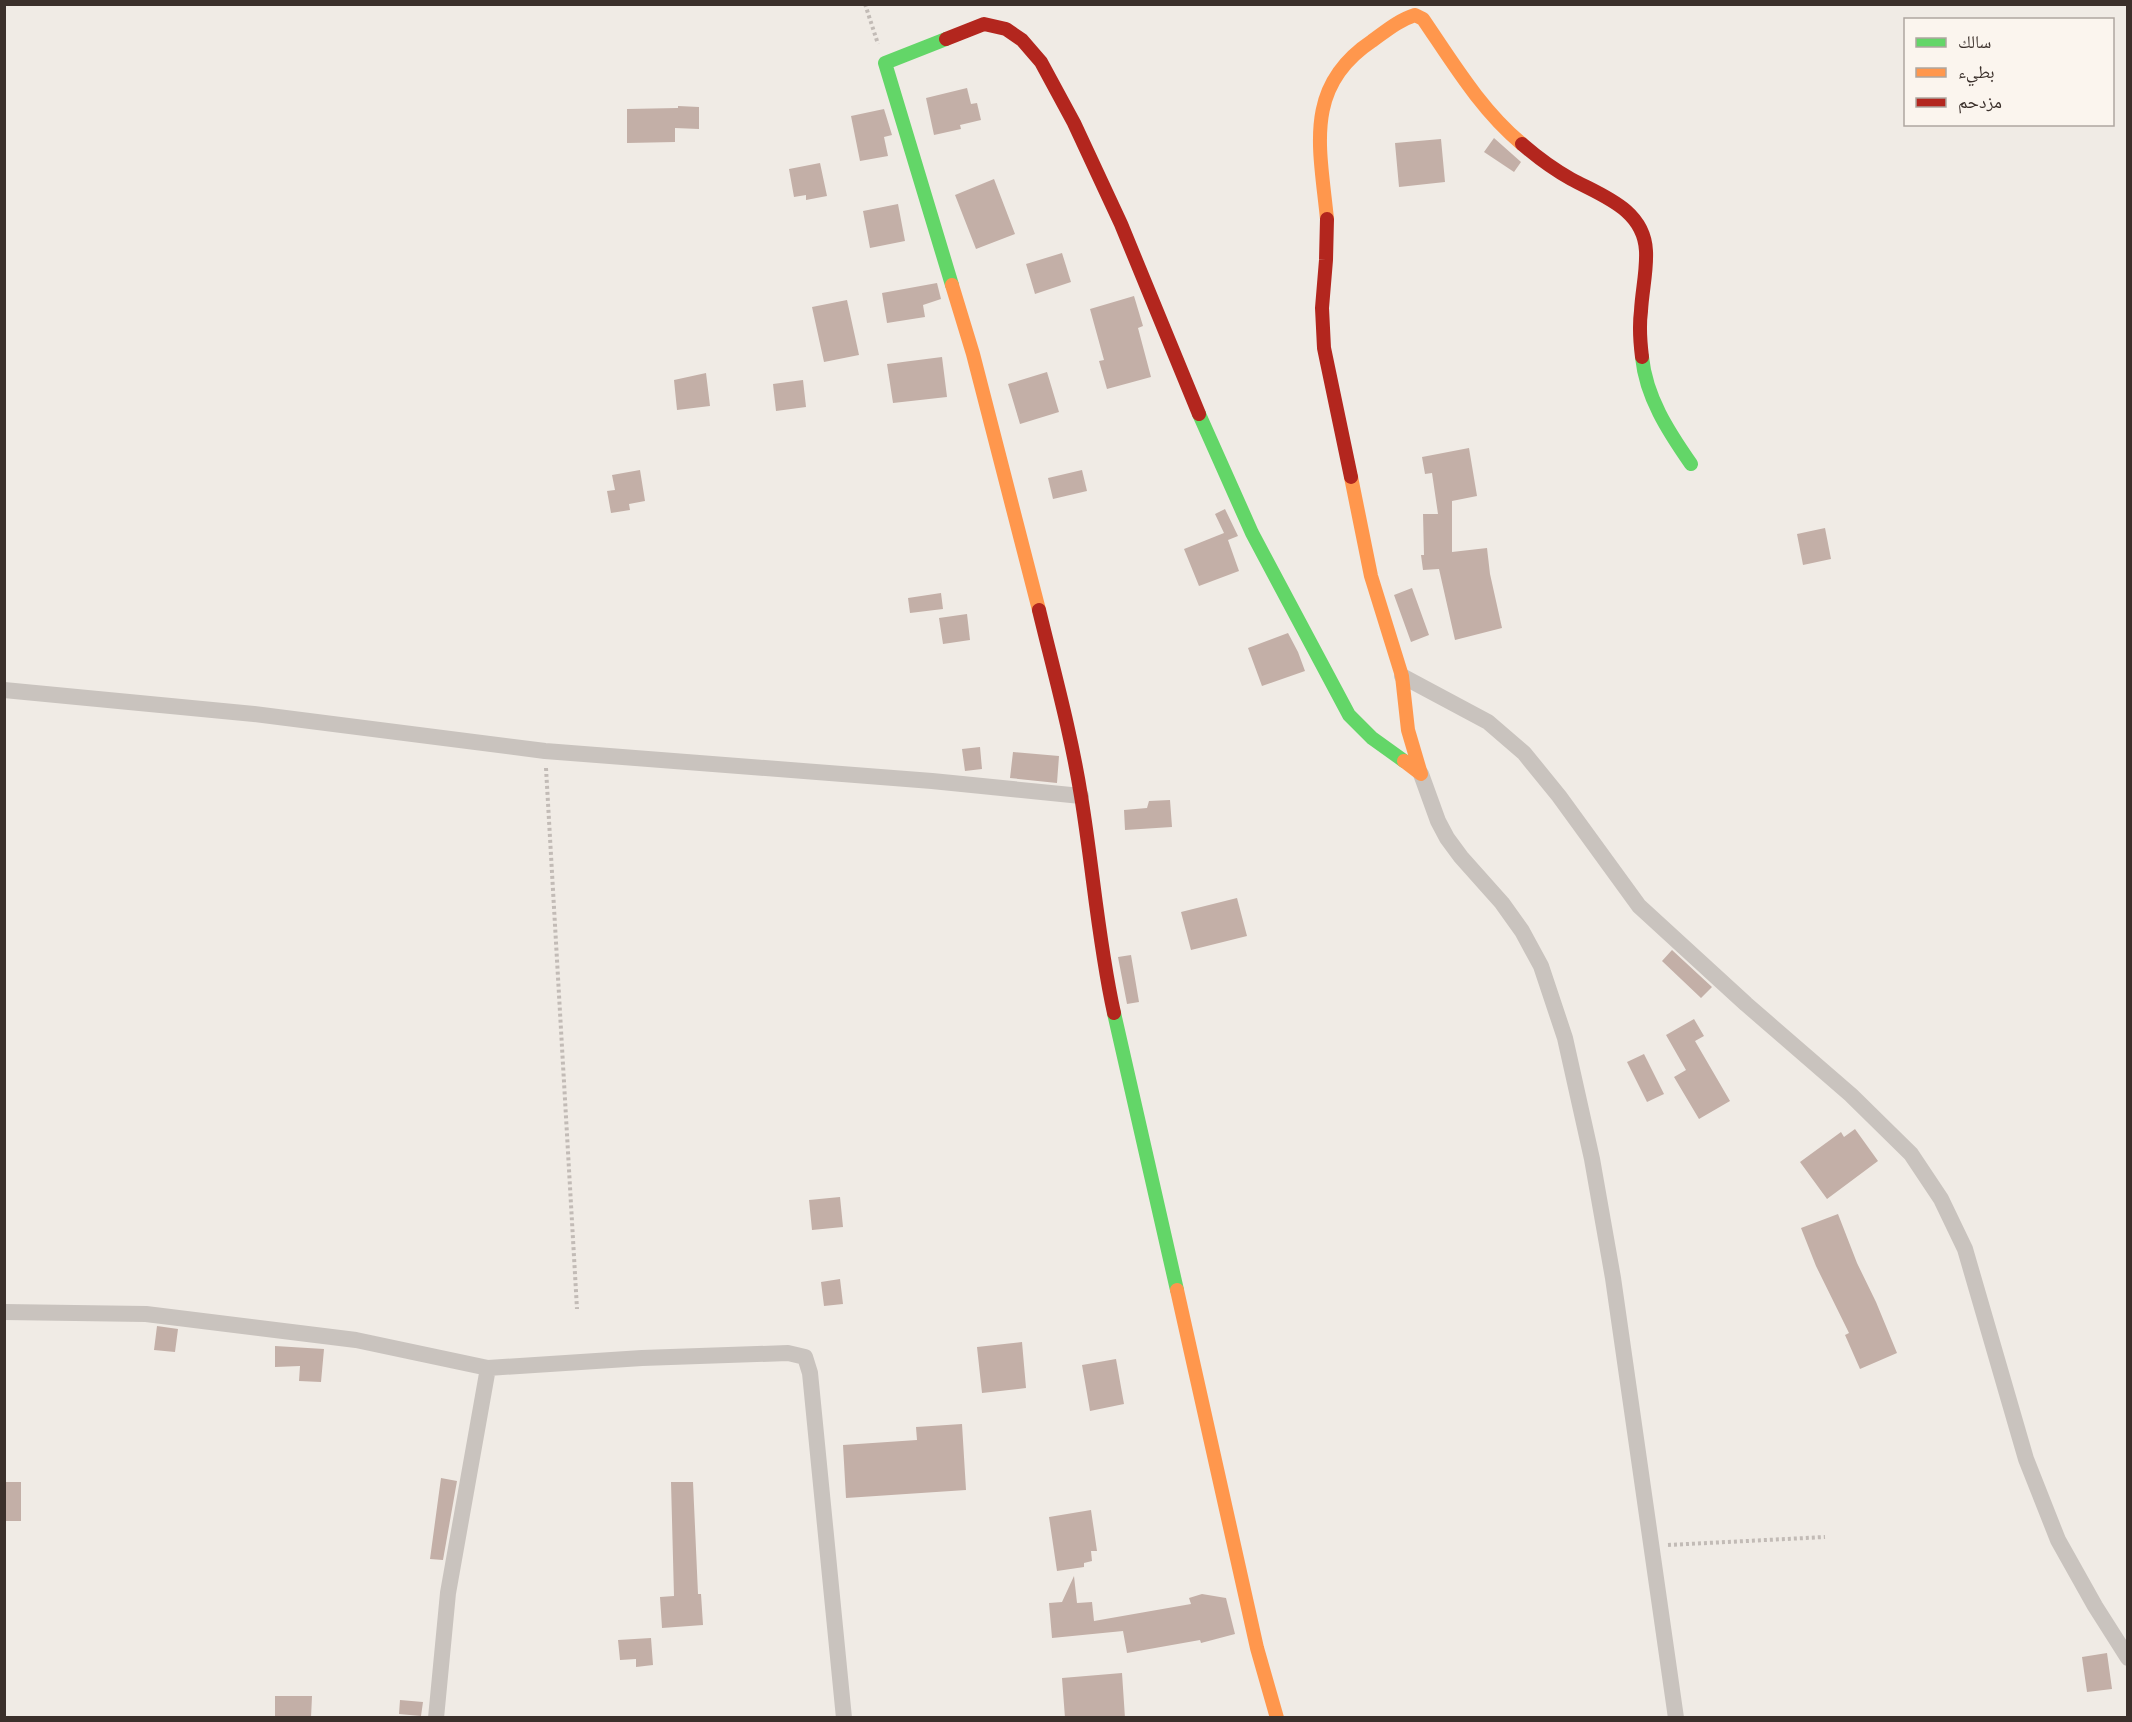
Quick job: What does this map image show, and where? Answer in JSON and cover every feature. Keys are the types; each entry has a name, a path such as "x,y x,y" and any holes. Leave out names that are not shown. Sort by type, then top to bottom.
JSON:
{"street":[{"path":"1676,1718 1653,1546 1607,1245 1592,1159 1565,1038 1540,966 1522,931 1502,903 1447,838 1438,821 1421,774 1408,730 1402,675 1371,576 1323,348 1322,308 1327,224 1319,133 1323,106 1329,88 1339,69 1355,52 1406,18 1427,12 1485,109 1518,141 1568,177 1621,207 1634,218 1645,240 1640,320 1643,371 1655,407 1668,432 1691,464"},
{"path":"1276,1718 1257,1648 1107,980 1081,796 1062,701 973,354 885,63 984,24 1006,29 1022,40 1041,62 1074,123 1121,224 1215,452 1252,533 1324,672 1349,715 1361,728 1421,774"},
{"path":"1402,675 1488,722 1524,753 1559,796 1639,906 1746,1004 1851,1095 1911,1155 1941,1199 1965,1249 2026,1459 2058,1540 2127,1658"},
{"path":"4,690 254,714 545,751 932,781 1081,796"},
{"path":"4,1312 146,1314 356,1341 488,1368 642,1358 777,1353 805,1357 810,1373 844,1718"},
{"path":"436,1718 448,1593 488,1368"}],"path":[{"path":"865,4 885,63"},
{"path":"545,751 577,1309"},
{"path":"1653,1546 1825,1537"}],"building":[{"path":"967,88 971,104 977,103 981,120 960,125 961,129 934,135 926,98"},
{"path":"678,106 699,107 699,129 675,128 675,142 627,143 627,109 678,108"},
{"path":"884,109 892,135 884,137 888,156 860,161 851,116"},
{"path":"1494,138 1521,162 1514,172 1484,152"},
{"path":"1441,139 1445,182 1399,187 1395,143"},
{"path":"820,163 827,196 806,200 806,195 794,197 789,169"},
{"path":"994,179 1015,234 976,249 955,195"},
{"path":"898,204 905,241 870,248 863,211"},
{"path":"1062,253 1071,282 1035,294 1026,264"},
{"path":"937,283 941,299 923,305 925,317 887,323 882,293"},
{"path":"1134,296 1143,326 1138,328 1151,377 1107,389 1099,361 1104,360 1090,309"},
{"path":"847,300 859,355 824,362 812,307"},
{"path":"942,357 947,397 893,403 887,364"},
{"path":"1047,372 1059,412 1020,424 1008,384"},
{"path":"706,373 710,406 677,410 674,380"},
{"path":"803,380 806,407 776,411 773,384"},
{"path":"1469,448 1477,496 1452,501 1452,552 1487,548 1490,574 1502,628 1455,640 1439,569 1423,570 1421,555 1424,555 1423,514 1438,514 1432,473 1425,474 1422,457"},
{"path":"640,470 645,501 629,504 630,510 611,513 607,491 615,490 612,475"},
{"path":"1082,470 1087,491 1053,499 1048,478"},
{"path":"1225,509 1238,536 1228,540 1239,571 1199,586 1184,549 1224,533 1215,514"},
{"path":"1825,528 1831,559 1803,565 1797,534"},
{"path":"1412,588 1429,635 1411,642 1394,595"},
{"path":"941,593 943,609 910,613 908,598"},
{"path":"967,614 970,640 943,644 939,618"},
{"path":"1288,633 1305,671 1262,686 1248,648"},
{"path":"980,747 982,769 965,771 962,749"},
{"path":"1013,752 1059,756 1057,783 1010,778"},
{"path":"1170,800 1172,827 1125,830 1124,810 1147,808 1149,801"},
{"path":"1237,898 1247,936 1191,950 1181,912"},
{"path":"1672,950 1712,987 1701,998 1662,961"},
{"path":"1131,955 1139,1002 1127,1004 1118,957"},
{"path":"1694,1019 1704,1036 1695,1041 1730,1101 1699,1119 1674,1077 1686,1070 1666,1035"},
{"path":"1644,1054 1664,1094 1647,1102 1627,1062"},
{"path":"1855,1129 1878,1161 1827,1199 1800,1162 1841,1132 1844,1137"},
{"path":"840,1197 843,1227 812,1230 809,1200"},
{"path":"1838,1214 1897,1353 1860,1369 1845,1335 1849,1333 1816,1266 1801,1228"},
{"path":"840,1279 843,1304 824,1306 821,1282"},
{"path":"157,1326 178,1329 175,1352 154,1350"},
{"path":"1022,1342 1026,1388 982,1393 977,1347"},
{"path":"275,1346 324,1349 321,1382 299,1381 300,1366 275,1367"},
{"path":"1116,1359 1124,1404 1090,1411 1082,1365"},
{"path":"962,1424 966,1490 846,1498 843,1445 917,1440 916,1427"},
{"path":"441,1478 457,1481 443,1560 430,1559"},
{"path":"4,1482 21,1482 21,1521 4,1521"},
{"path":"671,1482 693,1482 698,1594 701,1594 703,1625 662,1628 660,1597 674,1596"},
{"path":"1091,1510 1097,1551 1091,1551 1092,1561 1084,1563 1084,1567 1057,1571 1049,1517"},
{"path":"1074,1576 1077,1603 1092,1602 1094,1621 1191,1604 1189,1598 1202,1594 1226,1598 1235,1634 1201,1643 1200,1640 1127,1653 1123,1631 1052,1638 1049,1603 1062,1602"},
{"path":"651,1638 653,1665 636,1667 636,1659 620,1660 618,1640"},
{"path":"2107,1653 2112,1689 2087,1692 2082,1657"},
{"path":"1122,1673 1125,1718 1065,1718 1062,1678"},
{"path":"275,1696 312,1696 311,1718 275,1718"},
{"path":"400,1700 423,1702 421,1716 399,1714"}],"traffic: fast":[{"path":"946,39 885,63 952,285"},
{"path":"1642,357 1653,400 1666,426 1691,464"},
{"path":"1199,414 1252,533 1349,715 1372,738 1404,761"},
{"path":"1114,1013 1177,1290"}],"traffic: slow":[{"path":"1327,219 1320,144 1321,121 1326,99 1335,78 1350,59 1372,41 1409,17 1415,15 1423,19 1481,101 1507,131 1522,144"},
{"path":"952,285 973,354 1039,610"},
{"path":"1351,477 1371,576 1402,676 1408,730 1421,774 1404,761"},
{"path":"1177,1290 1257,1648 1277,1718"}],"traffic: jam":[{"path":"946,39 984,24 1006,29 1022,40 1041,62 1074,123 1121,224 1199,414"},
{"path":"1522,144 1558,171 1608,198 1630,214 1638,224 1646,251 1640,322 1642,357"},
{"path":"1327,219 1322,308 1324,348 1351,477"},
{"path":"1039,610 1077,772 1114,1013"}]}
